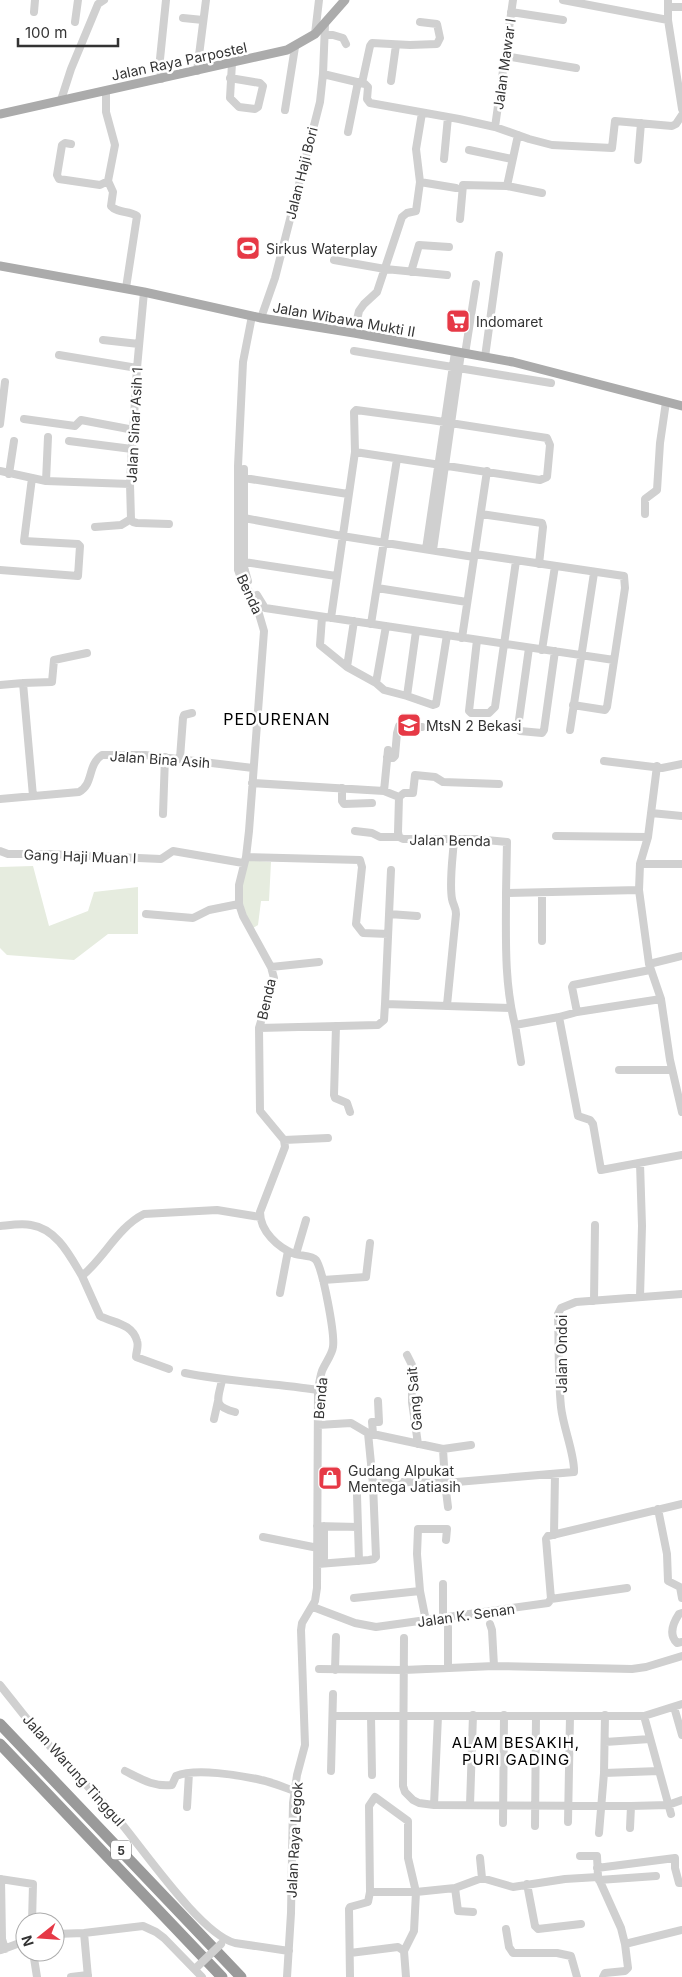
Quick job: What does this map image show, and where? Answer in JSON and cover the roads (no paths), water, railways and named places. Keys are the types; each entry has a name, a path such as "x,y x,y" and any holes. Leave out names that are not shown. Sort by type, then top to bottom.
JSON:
{"highway":[{"name":"5","path":"0,1724 240,1977"},
{"name":"5","path":"0,1744 222,1977"}],"main road":[{"name":"Jalan Raya Parpostel","path":"0,114 197,71 295,47 320,35 325,24 345,0"},
{"name":"Jalan Wibawa Mukti II","path":"0,266 126,288 256,317 513,362 682,406"}],"street":[{"path":"34,12 35,0"},
{"path":"75,22 78,0"},
{"path":"61,100 71,69 98,4 104,0"},
{"path":"161,79 160,58 166,0"},
{"path":"197,71 206,0"},
{"name":"Jalan Haji Bori","path":"256,317 276,278 320,102 323,74 319,0"},
{"name":"Jalan Mawar I","path":"495,127 513,0"},
{"path":"563,0 668,20"},
{"path":"682,7 668,4 668,20 682,109"},
{"path":"511,12 564,20"},
{"path":"183,18 203,20"},
{"path":"348,132 371,44 437,44 440,38 437,24 420,22"},
{"path":"320,35 338,36 343,38 346,44"},
{"path":"391,81 396,45"},
{"path":"284,110 295,47"},
{"path":"505,56 576,68"},
{"path":"230,78 260,83 263,86 258,107 255,110 239,107 230,98 230,78 232,63"},
{"path":"323,74 368,85 367,99 370,104 495,127 552,145 611,148 614,146 615,121 672,126 676,124 682,115"},
{"path":"106,91 106,112 115,146 108,181 113,192 110,202 113,208 137,216 126,288"},
{"path":"354,333 359,311 377,292 402,217 407,213 416,211 420,182 416,149 422,113"},
{"path":"444,159 448,117"},
{"path":"638,160 641,123"},
{"path":"507,186 518,135"},
{"path":"72,144 65,143 62,145 57,175 59,179 100,185 108,181"},
{"path":"469,150 512,159"},
{"path":"420,182 456,188"},
{"path":"460,220 463,185 507,186 542,193"},
{"path":"411,272 419,245 449,247"},
{"path":"485,357 499,255"},
{"path":"334,260 385,269 447,275"},
{"path":"429,550 456,369 476,284"},
{"name":"Jalan Sinar Asih 1","path":"131,519 132,449 144,292"},
{"name":"Benda","path":"256,317 243,362 238,466 238,570 242,581 255,600 264,631 252,783 244,860 239,885 240,904 244,916 271,967 274,978 259,1028 260,1112 284,1140"},
{"path":"103,340 139,344"},
{"path":"354,351 456,369 551,382"},
{"path":"59,355 137,368"},
{"path":"0,424 5,382"},
{"path":"644,514 645,499 657,490 660,443 666,402"},
{"path":"355,452 540,480 547,476 549,440 547,438 448,423 356,410 354,412 355,452 336,576 320,645 347,667 376,683 384,690 432,705 436,704 447,635"},
{"path":"24,419 75,426 81,420 134,430"},
{"path":"46,481 48,437"},
{"path":"9,474 14,441"},
{"path":"68,441 132,449"},
{"path":"371,624 397,459"},
{"path":"0,471 46,481 130,484"},
{"path":"462,638 487,472"},
{"path":"348,494 244,474 245,573 248,582 264,608 614,660"},
{"path":"0,570 78,576 80,546 78,544 24,541 32,478"},
{"path":"481,514 542,523 539,564"},
{"path":"244,518 429,550 624,576 625,588 607,707 605,710 573,705"},
{"path":"95,527 121,525 131,519 137,523 170,524"},
{"path":"477,640 468,707 471,713 489,713 495,707 516,561"},
{"path":"244,562 336,576"},
{"path":"542,650 555,566"},
{"path":"570,730 594,573"},
{"path":"377,588 467,602"},
{"path":"347,667 354,621"},
{"path":"376,683 386,626"},
{"path":"407,696 416,631"},
{"path":"529,648 518,727 520,731 542,733 544,730 554,651"},
{"path":"0,685 52,682 54,660 87,653"},
{"path":"23,683 34,796"},
{"path":"180,758 183,718 184,715 192,714"},
{"path":"384,791 387,754 393,758 395,756 396,732 399,726 422,727"},
{"name":"Jalan Bina Asih","path":"0,798 79,792 83,790 88,782 92,764 102,756 180,758 253,768"},
{"path":"163,814 165,757"},
{"path":"604,761 667,768 682,764"},
{"path":"656,766 648,837 640,864 639,890 649,967 661,999 672,1070 681,1100 682,1112"},
{"path":"252,783 384,791 399,796 404,792 413,793 414,775 435,777 443,782 499,784"},
{"path":"342,788 342,801 344,804 372,803"},
{"name":"Jalan Benda","path":"399,796 398,837 403,839 507,842 506,893"},
{"path":"651,813 682,816"},
{"path":"355,831 372,833 380,837 398,837"},
{"path":"556,836 648,837"},
{"path":"447,1005 456,914 456,906 452,899 454,839"},
{"name":"Gang Haji Muan I","path":"0,851 8,854 160,859 173,851 244,860 360,860 362,867 356,924 363,932 388,934"},
{"path":"640,864 682,864"},
{"path":"259,1028 378,1025 384,1020 391,870"},
{"path":"522,1062 511,1008 506,941 506,893 639,890"},
{"path":"542,893 542,941"},
{"path":"146,914 193,918 209,910 240,904"},
{"path":"389,914 417,916"},
{"path":"577,1012 573,985 649,967 682,956"},
{"path":"271,967 319,962"},
{"path":"514,1025 559,1018 577,1012 661,999"},
{"path":"385,1004 511,1008"},
{"path":"559,1018 578,1116 590,1120 593,1124 601,1170 682,1155"},
{"path":"336,1026 334,1095 335,1098 347,1103 350,1112"},
{"path":"619,1070 672,1070"},
{"path":"82,1276 91,1268 112,1241 144,1214 217,1210 260,1216 285,1147 284,1140 328,1138"},
{"path":"640,1163 642,1226 640,1297"},
{"name":"Benda","path":"260,1216 268,1234 280,1247 317,1261 323,1280 333,1332 333,1348 321,1373 318,1390 321,1526 318,1548 321,1561 317,1588"},
{"path":"280,1293 292,1252 306,1220"},
{"path":"0,1226 32,1225 45,1231 62,1243 82,1276 100,1316 121,1323 134,1335 137,1341 136,1357 169,1369"},
{"path":"594,1301 595,1225"},
{"path":"323,1280 366,1277 370,1243"},
{"name":"Jalan Ondoi","path":"554,1474 574,1472 561,1407 558,1314 561,1308 568,1304 682,1294"},
{"name":"Gang Sait","path":"407,1356 412,1365 412,1402 418,1444"},
{"path":"185,1373 222,1380 282,1384 318,1390"},
{"path":"214,1419 222,1380"},
{"path":"218,1400 222,1408 235,1412"},
{"path":"358,1527 321,1526 321,1561 359,1561 372,1560 376,1557 374,1484 370,1433 372,1422 379,1422 378,1401"},
{"path":"318,1425 351,1423 370,1433 443,1449 471,1445"},
{"path":"443,1449 448,1507"},
{"path":"374,1484 402,1482 445,1483 554,1474 554,1535"},
{"path":"357,1495 359,1561"},
{"path":"551,1599 546,1539 548,1536 682,1504"},
{"path":"658,1509 667,1554 668,1581 680,1587 682,1598"},
{"path":"426,1621 420,1591 418,1529 447,1528 446,1540"},
{"path":"263,1537 318,1548"},
{"path":"443,1584 443,1618"},
{"name":"Jalan Raya Legok","path":"287,1977 294,1791 306,1745 301,1630 302,1623 313,1607 317,1588"},
{"name":"Jalan K. Senan","path":"313,1607 355,1623 376,1627 548,1603 551,1599 626,1588"},
{"path":"354,1598 420,1591"},
{"path":"682,1613 679,1614 672,1625 672,1634 675,1642 682,1642"},
{"path":"490,1624 494,1666"},
{"path":"448,1627 448,1668"},
{"path":"335,1670 336,1637"},
{"path":"404,1638 403,1786 412,1800 434,1805 631,1806 668,1804 682,1800"},
{"path":"319,1669 404,1670 494,1666 632,1669 646,1667 682,1656"},
{"name":"Jalan Warung Tinggul","path":"0,1685 48,1744 115,1816 178,1895 224,1942 289,1951"},
{"path":"331,1772 333,1694"},
{"path":"333,1716 644,1716 682,1704"},
{"path":"674,1707 682,1735"},
{"path":"503,1823 504,1715"},
{"path":"599,1833 604,1773 605,1715"},
{"path":"371,1716 372,1775"},
{"path":"434,1805 438,1716"},
{"path":"470,1805 473,1716"},
{"path":"535,1826 536,1716"},
{"path":"568,1822 570,1716"},
{"path":"644,1716 671,1814"},
{"path":"605,1742 650,1739"},
{"path":"125,1770 144,1781 158,1786 170,1786 176,1776 189,1773 214,1773 262,1780 294,1791"},
{"path":"604,1773 659,1771"},
{"path":"187,1807 189,1773"},
{"path":"350,1977 349,1909 350,1907 368,1902 370,1892 369,1806 375,1797 408,1821 408,1858 416,1892 414,1931 404,1951 406,1977"},
{"path":"630,1828 631,1806"},
{"path":"580,1856 597,1856 598,1879 612,1907 625,1944 628,1968 605,1973 604,1977"},
{"path":"480,1858 482,1878"},
{"path":"597,1868 675,1858 675,1868 682,1884"},
{"path":"370,1892 416,1892 455,1888 482,1878 513,1887 527,1884 656,1876"},
{"path":"15,1944 2,1950 0,1879 33,1884 32,1912"},
{"path":"527,1884 535,1926 538,1929 580,1924"},
{"path":"455,1888 458,1911 473,1912"},
{"path":"65,1934 143,1926 164,1938 202,1977"},
{"path":"506,1929 508,1947 513,1953 557,1953 571,1956 577,1977"},
{"path":"625,1944 682,1930"},
{"path":"71,1977 88,1976 84,1933"},
{"path":"195,1968 224,1942"},
{"path":"350,1953 398,1947 404,1951"},
{"path":"35,1962 37,1977"}],"place":[{"name":"Sirkus Waterplay","path":"248,248"},
{"name":"Indomaret","path":"458,321"},
{"name":"MtsN 2 Bekasi","path":"409,725"},
{"name":"Gudang Alpukat Mentega Jatiasih","path":"330,1478"}],"district":[{"name":"PEDURENAN","path":"277,719"},
{"name":"ALAM BESAKIH, PURI GADING","path":"516,1750"}]}
